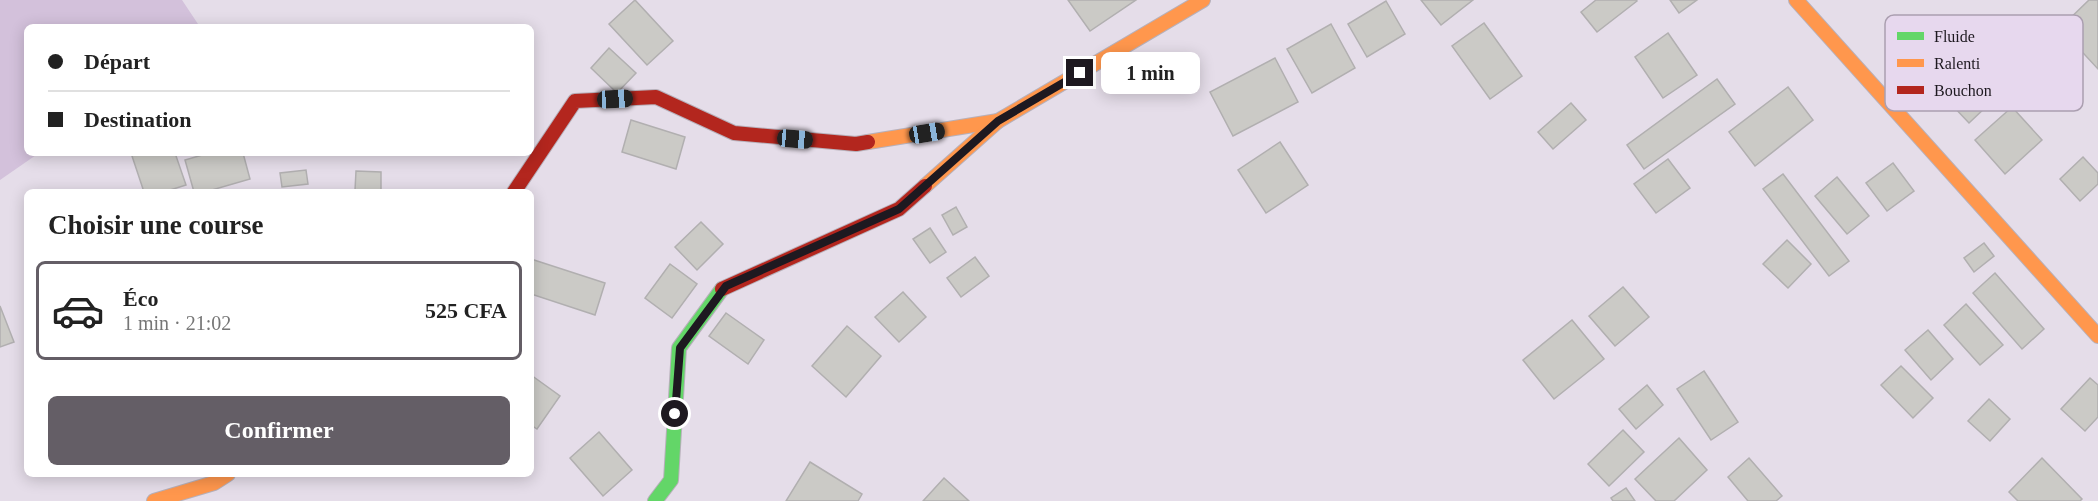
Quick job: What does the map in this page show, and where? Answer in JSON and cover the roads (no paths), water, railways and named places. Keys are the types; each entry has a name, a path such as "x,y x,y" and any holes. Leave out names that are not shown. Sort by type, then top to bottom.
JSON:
{"main road":[{"path":"655,501 671,480 680,348 726,286 899,209 998,121 1203,0"},
{"path":"1796,0 1885,99"},
{"path":"516,189 575,101 656,97 734,133 856,144 998,121"},
{"path":"1896,111 2098,336"},
{"path":"154,501 214,483 223,477"}]}
